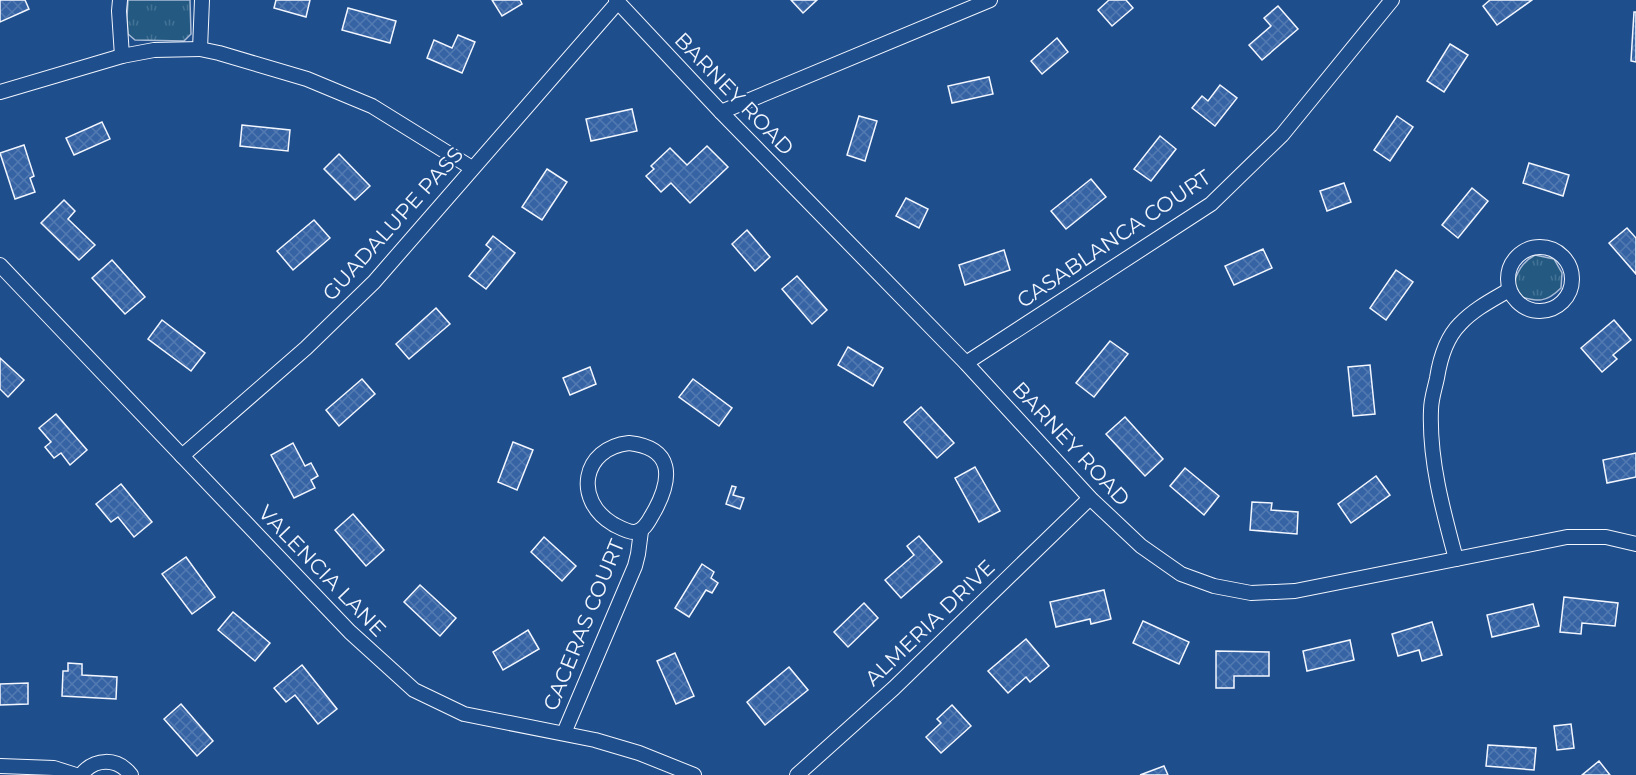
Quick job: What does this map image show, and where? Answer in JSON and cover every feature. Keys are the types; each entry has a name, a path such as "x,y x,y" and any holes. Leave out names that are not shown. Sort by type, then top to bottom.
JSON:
{"street":[{"path":"120,0 118,11 122,56"},
{"path":"200,49 202,0"},
{"path":"721,112 990,0"},
{"name":"CASABLANCA COURT","path":"966,363 1211,204 1282,135 1392,0"},
{"name":"BARNEY ROAD","path":"617,1 721,112 966,363 1090,498 1141,546 1181,574 1214,586 1251,594 1295,591 1567,537 1606,537 1636,544"},
{"name":"GUADALUPE PASS","path":"182,456 306,348 374,282 617,1"},
{"path":"0,92 122,56 154,50 200,49 219,52 307,79 372,106 472,168"},
{"path":"1533,247 1551,249 1566,260 1570,268 1572,278 1568,295 1562,302 1546,311 1528,309 1514,298 1509,290 1511,263 1525,250 1533,247"},
{"name":"VALENCIA LANE","path":"0,266 350,632 414,690 464,714 564,733 639,753 694,775"},
{"path":"1456,559 1444,516 1434,460 1431,408 1433,397 1440,362 1448,342 1459,325 1478,308 1509,290"},
{"name":"CACERAS COURT","path":"564,733 634,566 641,531 647,525 663,494 668,474 662,459 655,452 639,444 620,444 603,452 591,466 588,475 588,493 602,517 629,531 641,531"},
{"name":"ALMERIA DRIVE","path":"797,775 894,688 1090,498"},
{"path":"81,775 93,764 102,762 120,765 131,775"},
{"path":"0,766 54,768 76,775"}],"green space":[{"path":"128,0 190,0 191,34 184,41 135,40 128,34"},
{"path":"1535,255 1554,259 1562,273 1561,288 1541,300 1518,296 1513,286 1521,268"}],"building":[{"path":"0,0 25,0 29,9 0,22"},
{"path":"276,0 310,0 306,17 274,8"},
{"path":"492,0 520,0 522,4 502,16"},
{"path":"791,0 817,0 803,13"},
{"path":"1109,0 1126,0 1133,8 1112,26 1098,10"},
{"path":"1490,0 1532,0 1497,25 1483,6"},
{"path":"1278,6 1298,29 1262,60 1249,45 1271,26 1264,18"},
{"path":"348,8 396,21 390,43 342,30"},
{"path":"1634,12 1636,12 1636,62 1631,61"},
{"path":"458,35 475,42 462,73 427,58 434,40 452,48"},
{"path":"1057,38 1068,52 1042,74 1031,61"},
{"path":"1450,44 1468,55 1444,92 1427,81"},
{"path":"989,77 993,94 952,103 948,86"},
{"path":"1220,85 1237,98 1215,126 1192,108 1202,96 1208,101"},
{"path":"632,109 637,131 591,141 586,119"},
{"path":"859,116 877,121 865,161 847,155"},
{"path":"1397,116 1413,127 1390,161 1374,150"},
{"path":"102,122 110,139 74,155 66,138"},
{"path":"242,125 290,130 288,151 240,146"},
{"path":"1160,136 1176,149 1151,181 1134,169"},
{"path":"24,145 34,176 30,178 35,192 15,199 0,153"},
{"path":"707,146 728,167 690,203 671,183 661,192 646,176 654,169 651,166 670,148 687,165"},
{"path":"339,154 370,186 355,200 324,169"},
{"path":"1529,163 1569,175 1563,196 1523,183"},
{"path":"547,169 567,182 542,220 522,207"},
{"path":"1091,179 1106,197 1066,229 1051,211"},
{"path":"1344,183 1351,202 1327,211 1320,191"},
{"path":"1472,188 1488,201 1458,238 1442,225"},
{"path":"906,198 928,209 919,228 896,216"},
{"path":"64,200 75,211 68,219 95,245 79,260 41,223"},
{"path":"314,220 330,238 293,270 277,251"},
{"path":"1627,228 1636,238 1636,274 1609,243"},
{"path":"747,230 770,257 755,271 732,244"},
{"path":"493,236 515,253 486,289 469,276 491,249 486,245"},
{"path":"1263,249 1272,268 1234,285 1225,266"},
{"path":"1004,250 1010,270 965,285 959,265"},
{"path":"112,260 145,297 125,314 92,278"},
{"path":"1396,270 1413,282 1386,320 1370,308"},
{"path":"797,276 827,310 812,324 782,289"},
{"path":"436,308 450,324 409,359 396,344"},
{"path":"162,320 205,353 191,371 148,339"},
{"path":"1614,320 1631,340 1613,355 1617,359 1602,372 1581,348"},
{"path":"1110,341 1128,354 1094,397 1076,383"},
{"path":"848,347 883,368 873,386 838,365"},
{"path":"0,358 24,380 8,397 0,389"},
{"path":"1370,365 1375,414 1353,416 1348,367"},
{"path":"590,367 596,384 570,395 563,378"},
{"path":"362,379 375,394 339,426 326,410"},
{"path":"693,379 732,408 719,426 679,397"},
{"path":"921,407 954,443 937,458 904,422"},
{"path":"56,414 87,450 70,465 61,453 54,458 45,447 51,442 39,428"},
{"path":"1125,417 1163,459 1145,476 1106,434"},
{"path":"513,442 533,450 517,490 498,482"},
{"path":"293,443 305,466 311,463 318,476 311,480 315,488 294,498 271,455"},
{"path":"1636,453 1636,477 1607,483 1603,460"},
{"path":"975,467 1000,511 979,522 955,478"},
{"path":"1185,468 1219,496 1204,515 1170,486"},
{"path":"1376,476 1390,495 1351,523 1338,504"},
{"path":"121,484 152,522 134,537 118,517 111,522 96,504"},
{"path":"732,486 736,487 733,495 744,498 740,509 726,504"},
{"path":"1252,502 1272,503 1271,510 1298,512 1297,534 1250,530"},
{"path":"353,514 384,550 366,566 335,530"},
{"path":"919,536 942,562 901,598 885,580 914,555 907,546"},
{"path":"544,537 576,566 562,581 531,552"},
{"path":"186,557 215,597 192,614 162,574"},
{"path":"702,564 714,572 711,578 718,583 712,593 706,590 689,617 675,608"},
{"path":"420,585 456,618 440,636 404,602"},
{"path":"1104,590 1111,619 1091,624 1090,619 1056,627 1050,602"},
{"path":"1564,597 1618,603 1615,626 1582,623 1581,634 1560,632"},
{"path":"864,603 878,618 848,647 834,632"},
{"path":"1533,604 1539,626 1492,637 1487,615"},
{"path":"233,612 270,643 255,661 218,630"},
{"path":"1143,621 1189,642 1179,664 1133,643"},
{"path":"1432,622 1442,655 1422,661 1419,650 1398,656 1392,634"},
{"path":"528,630 539,649 503,670 493,652"},
{"path":"1026,639 1049,666 1030,682 1026,677 1008,693 988,671"},
{"path":"1350,640 1354,660 1307,671 1303,651"},
{"path":"1216,651 1269,652 1269,676 1234,676 1234,688 1216,688"},
{"path":"675,653 694,696 676,704 657,661"},
{"path":"68,663 82,664 82,675 117,677 116,699 62,696 63,671 68,671"},
{"path":"302,665 337,709 318,724 295,695 286,702 274,688"},
{"path":"789,667 808,690 765,725 747,702"},
{"path":"28,683 28,704 0,705 0,684"},
{"path":"181,704 213,741 197,756 164,719"},
{"path":"952,705 971,726 941,753 926,737 941,723 937,719"},
{"path":"1571,724 1574,748 1557,750 1554,726"},
{"path":"1488,745 1536,748 1534,770 1486,766"},
{"path":"1599,761 1610,775 1582,775"},
{"path":"1164,766 1168,775 1140,775"}]}
